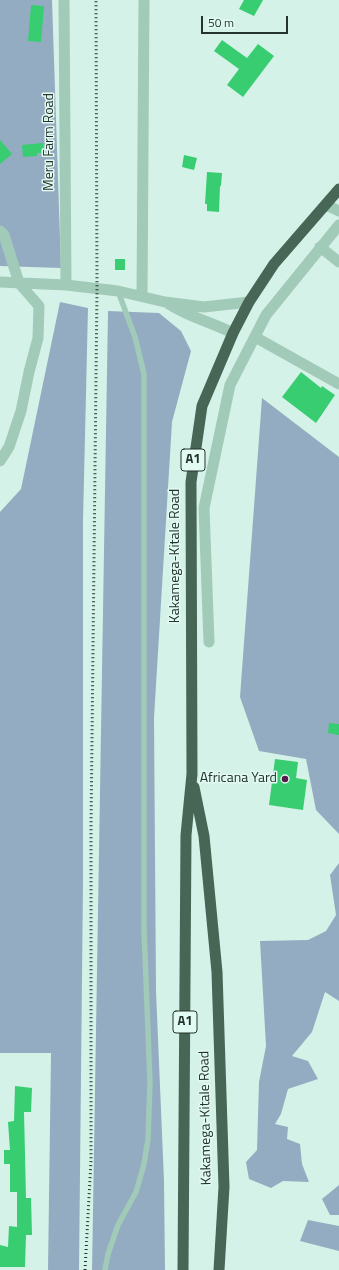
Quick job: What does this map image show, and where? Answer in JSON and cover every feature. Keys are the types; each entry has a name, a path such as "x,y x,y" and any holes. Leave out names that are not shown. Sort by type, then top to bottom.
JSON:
{"highway":[{"name":"Kakamega-Kitale Road","path":"183,1270 186,835 192,774 191,482 202,406 233,333 249,302 274,264 339,188"},
{"name":"Kakamega-Kitale Road","path":"192,774 204,836 218,972 224,1187 219,1270"}],"street":[{"name":"Meru Farm Road","path":"64,0 66,284"},
{"path":"142,296 144,0"},
{"path":"326,205 339,211"},
{"path":"209,642 204,508 230,386 266,315 339,225"},
{"path":"0,231 4,235 19,282 39,306 38,338 28,372 21,411 10,447 0,461"},
{"path":"320,247 339,262"},
{"path":"0,282 66,284 118,291 165,302 204,307 249,302"},
{"path":"165,302 190,316 218,325 233,333"},
{"path":"255,337 339,384"}],"lane":[{"path":"105,1270 108,1254 118,1225 136,1192 144,1164 148,1139 150,1084 144,921 144,374 135,337 118,291"}],"shaded area":[{"path":"0,0 52,0 61,268 0,266"},
{"path":"60,302 88,308 83,521 83,882 79,1270 48,1270 51,1053 0,1053 0,512 21,489"},
{"path":"108,311 159,313 181,331 191,351 172,422 154,718 156,991 164,1181 165,1270 92,1270"},
{"path":"262,398 339,457 339,834 316,810 306,759 259,751 240,697"},
{"path":"339,863 339,1001 325,992 312,1032 292,1056 308,1061 318,1079 288,1089 281,1114 275,1124 288,1127 287,1139 300,1144 302,1164 309,1182 283,1181 271,1188 249,1179 246,1162 257,1150 259,1082 266,1046 260,941 308,940 326,931 336,915 330,875"},
{"path":"339,1185 339,1215 330,1215 322,1199"},
{"path":"308,1220 339,1226 339,1251 300,1241"}],"building":[{"path":"244,0 263,0 254,16 239,9"},
{"path":"31,5 44,6 41,42 28,41"},
{"path":"222,40 247,58 258,44 274,56 243,97 227,85 239,69 214,51"},
{"path":"0,140 12,154 0,164"},
{"path":"43,143 44,153 37,153 37,156 23,157 22,145"},
{"path":"184,155 197,158 194,170 182,167"},
{"path":"207,172 222,173 219,212 207,211 207,204 205,204"},
{"path":"115,259 125,259 125,270 115,270"},
{"path":"301,372 321,388 322,386 335,395 316,423 282,397"},
{"path":"329,723 339,724 339,735 328,733"},
{"path":"275,759 298,762 296,778 307,780 303,810 269,805"},
{"path":"15,1086 32,1088 31,1112 24,1112 26,1198 31,1198 32,1235 26,1235 25,1267 0,1267 0,1245 8,1247 9,1226 17,1227 17,1192 10,1192 10,1164 4,1164 4,1150 10,1150 8,1122 14,1121"}],"railway":[{"path":"85,1270 91,1161 91,828 97,289 96,0"}],"place":[{"name":"Africana Yard","path":"285,779"}]}
